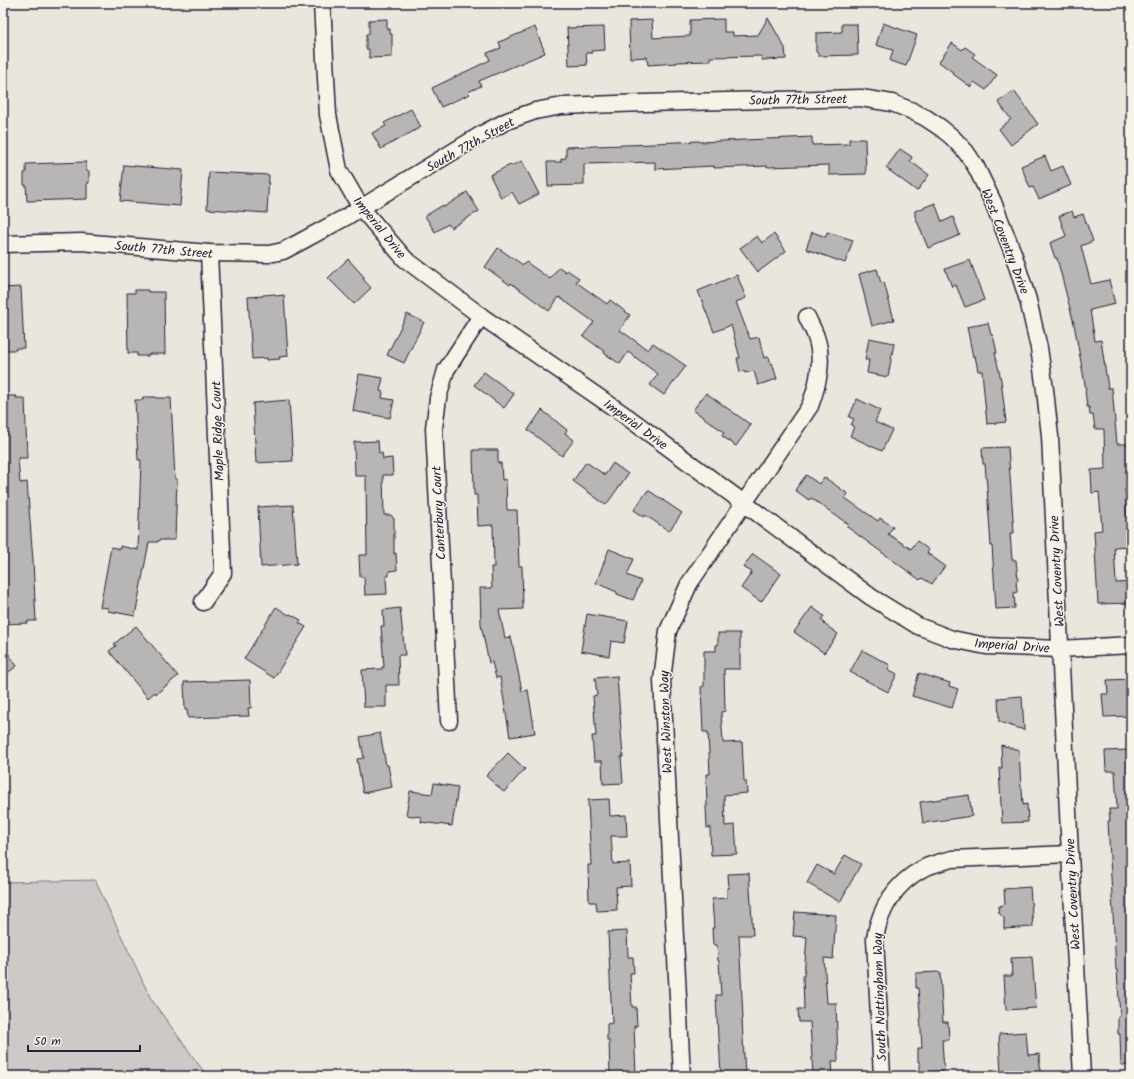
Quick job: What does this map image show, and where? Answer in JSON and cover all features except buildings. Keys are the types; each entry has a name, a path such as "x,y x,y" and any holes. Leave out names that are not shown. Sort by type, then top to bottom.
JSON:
{"street":[{"name":"Imperial Drive","path":"322,3 328,115 339,170 361,208 405,259 481,316 626,416 871,598 918,626 952,638 986,646 1060,649 1131,645"},
{"name":"South 77th Street","path":"3,244 81,242 209,253 269,254 283,251 346,217 482,134 507,121 536,111 562,106 861,98 892,103 910,110 941,128 966,152"},
{"name":"West Coventry Drive","path":"966,152 976,167 993,202 1013,253 1028,300 1039,348 1045,390 1050,436 1082,1076"},
{"name":"Maple Ridge Court","path":"203,602 224,573 209,253"},
{"name":"Canterbury Court","path":"449,721 434,428 438,398 446,370 481,316"},
{"name":"West Winston Way","path":"682,1076 662,680 668,631 689,584 810,406 816,390 820,359 817,338 807,317"},
{"name":"South Nottingham Way","path":"882,1076 875,938 880,917 886,904 902,883 923,868 937,862 952,859 1070,854"}],"shaded area":[{"path":"95,880 151,999 207,1076 3,1076 3,882"}]}
